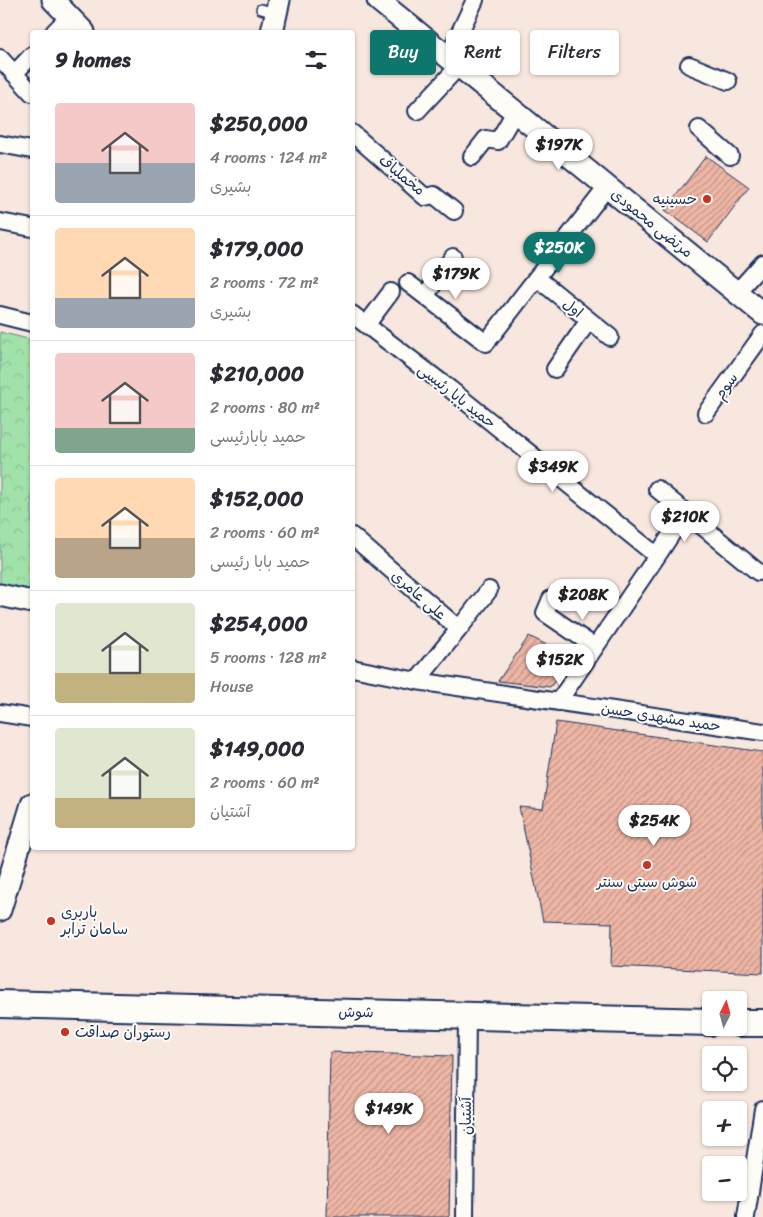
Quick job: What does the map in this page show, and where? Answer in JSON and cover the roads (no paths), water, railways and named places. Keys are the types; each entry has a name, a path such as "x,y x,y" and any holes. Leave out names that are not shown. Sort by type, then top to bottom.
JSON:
{"main road":[{"name":"شوش","path":"0,1004 702,1022"},
{"path":"748,1022 763,1023"}],"street":[{"path":"53,0 82,30"},
{"name":"مرتضی محمودی","path":"378,0 446,56"},
{"path":"464,30 475,0"},
{"path":"56,30 69,17"},
{"path":"14,74 30,57"},
{"path":"0,58 30,91"},
{"path":"689,64 728,81"},
{"path":"417,111 446,72"},
{"name":"مرتضی محمودی","path":"469,75 763,314"},
{"path":"472,157 486,139 498,141 515,112"},
{"path":"699,129 730,156"},
{"name":"مخملباف","path":"355,136 425,197 434,195 454,211"},
{"path":"0,144 30,150"},
{"path":"408,283 486,342 607,187"},
{"path":"0,222 30,228"},
{"path":"425,296 453,257"},
{"path":"737,292 763,263"},
{"name":"اول","path":"536,278 610,337"},
{"path":"366,324 392,292"},
{"path":"0,315 30,322"},
{"name":"حمید بابا رئیسی","path":"355,316 657,556"},
{"path":"555,368 589,320"},
{"name":"سوم","path":"706,412 763,334"},
{"path":"657,489 758,572"},
{"path":"558,702 686,512"},
{"name":"علی عامری","path":"355,539 459,629 417,682"},
{"path":"459,629 489,590"},
{"path":"0,595 30,602"},
{"path":"551,599 545,613 595,647"},
{"name":"حمید مشهدی حسن","path":"355,669 417,682 763,732"},
{"path":"0,713 30,718"},
{"path":"0,910 30,811"},
{"name":"آشتیان","path":"466,1217 467,1015"},
{"path":"746,1217 763,1109"}],"place":[{"name":"حسینیه","path":"707,199"},
{"name":"شوش سیتی سنتر","path":"647,865"},
{"name":"باربری سامان ترابر","path":"51,921"},
{"name":"رستوران صداقت","path":"65,1032"}]}
